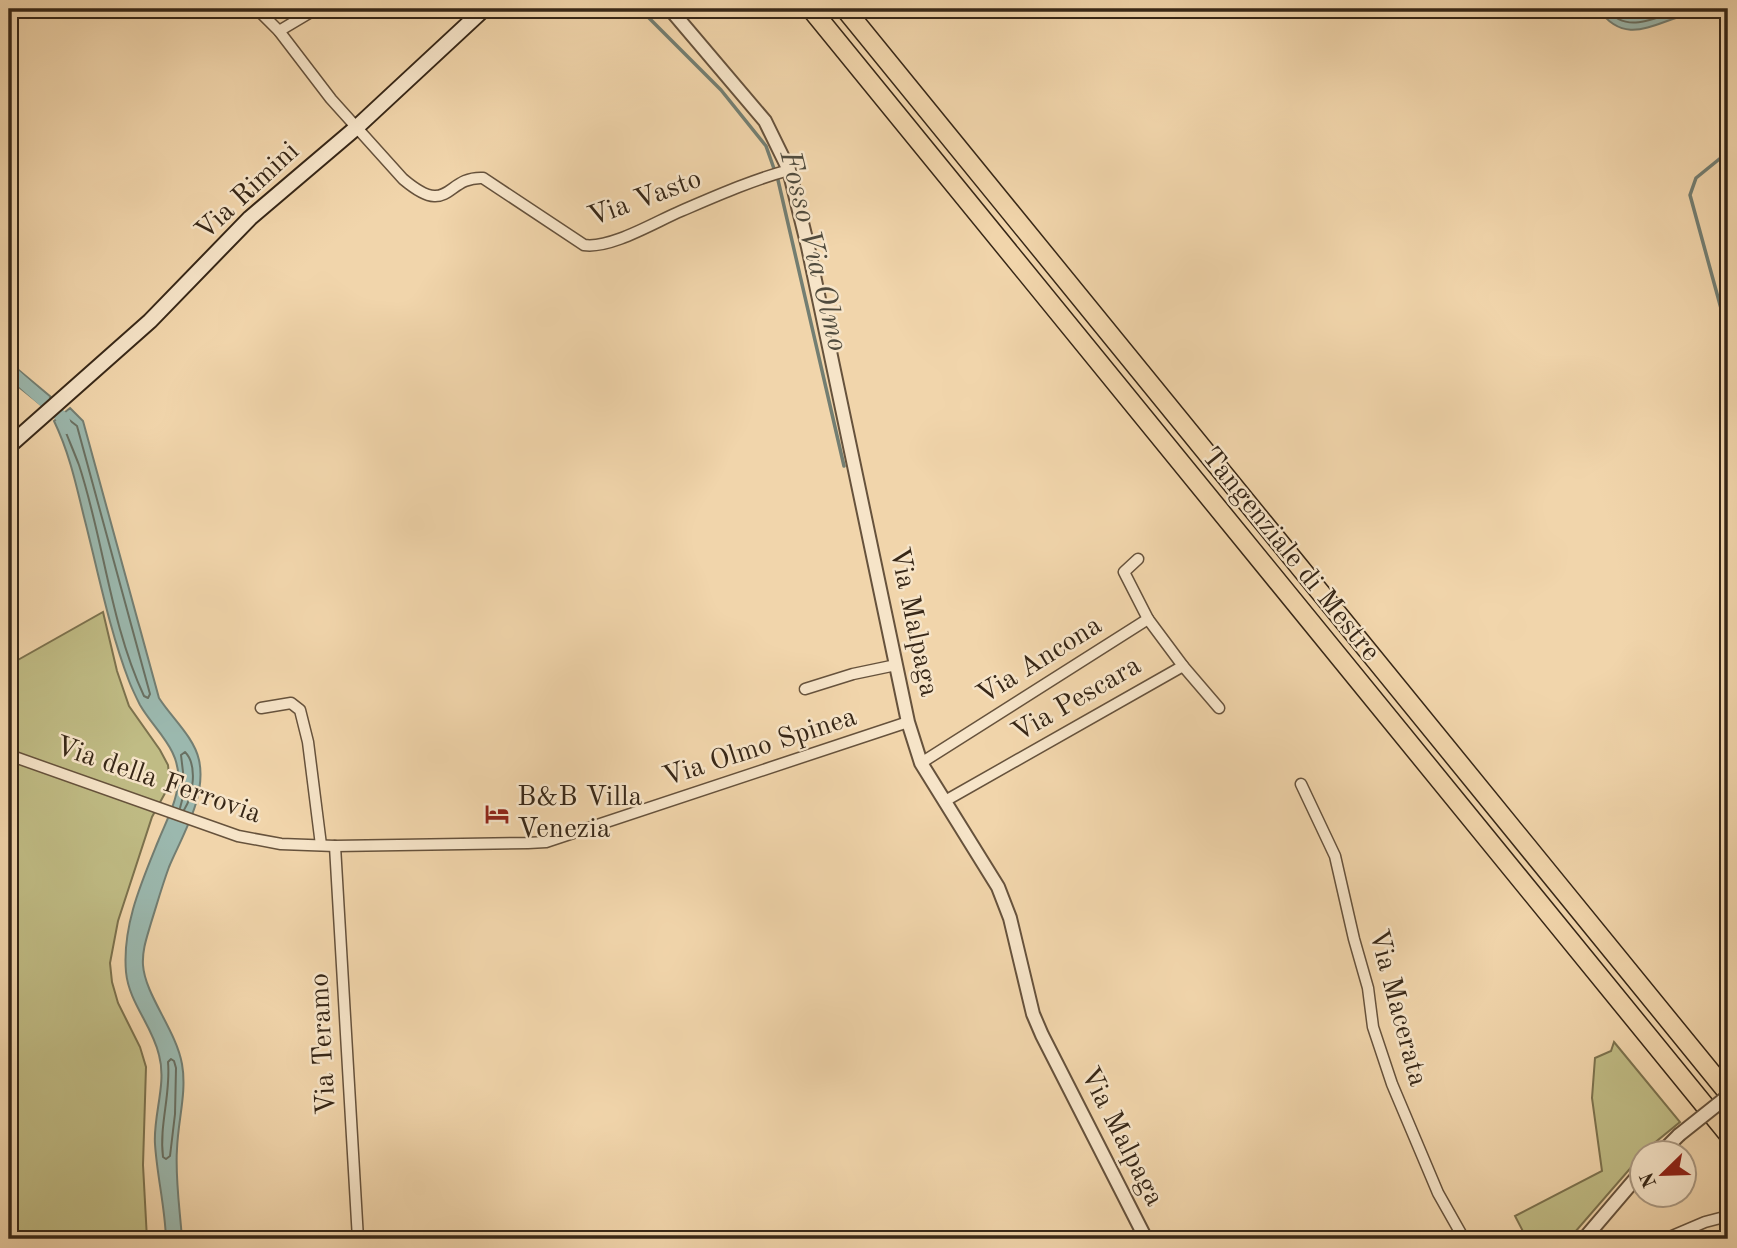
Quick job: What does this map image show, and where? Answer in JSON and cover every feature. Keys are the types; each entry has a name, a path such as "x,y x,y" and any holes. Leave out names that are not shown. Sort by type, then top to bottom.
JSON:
{"highway":[{"name":"Tangenziale di Mestre","path":"811,9 1728,1134"},
{"name":"Tangenziale di Mestre","path":"845,9 1728,1095"}],"main road":[{"name":"Via Rimini","path":"11,439 42,417 150,321 250,218 357,128 484,9"}],"street":[{"path":"257,9 279,31 357,128"},
{"path":"279,31 316,9"},
{"name":"Via Malpaga","path":"670,9 765,121 780,172 808,247 908,722 921,764 998,887 1010,918 1033,1014 1146,1239"},
{"name":"Via Vasto","path":"357,128 403,179 425,196 443,194 474,177 483,178 584,245 596,247 780,172"},
{"path":"1138,559 1125,572 1148,619 1184,666"},
{"name":"Via Ancona","path":"921,764 1148,619"},
{"path":"805,689 853,674 896,665"},
{"name":"Via Pescara","path":"944,801 1184,666 1219,708"},
{"path":"261,708 291,704 300,710 309,742 321,845"},
{"name":"Via Olmo Spinea","path":"335,846 546,842 908,722"},
{"name":"Via della Ferrovia","path":"9,755 238,836 281,844 335,846"},
{"name":"Via Macerata","path":"1301,784 1335,856 1368,988 1373,1027 1388,1074 1438,1193 1464,1239"},
{"name":"Via Teramo","path":"335,846 358,1239"},
{"path":"1674,1140 1728,1095"},
{"path":"1584,1239 1628,1188"},
{"path":"1665,1239 1705,1222 1728,1216"}],"shaded area":[{"path":"103,612 117,671 129,706 168,765 170,784 152,817 118,921 110,963 118,1003 140,1047 146,1067 143,1165 147,1239 21,1239 9,1225 9,665"},
{"path":"1614,1042 1680,1122 1658,1140 1628,1140 1628,1171 1569,1239 1527,1239 1515,1216 1602,1171 1592,1098 1595,1058 1611,1051"}],"water":[{"path":"1598,9 1728,11 1694,13 1630,30 1608,20"},
{"path":"9,362 51,397 41,405 9,379"},
{"path":"70,408 83,421 159,698 187,735 199,760 201,774 192,815 164,881 146,938 143,959 149,988 174,1038 182,1064 183,1096 177,1183 182,1239 166,1239 155,1144 161,1066 156,1044 131,994 126,972 130,920 146,871 173,805 178,772 172,751 140,705 116,641 72,468 54,421"}],"waterway":[{"name":"Fosso Via Olmo","path":"640,9 721,90 766,146 778,180 844,466"},
{"path":"1728,152 1696,178 1690,195 1728,334"},
{"path":"9,370 63,418 66,428"}],"place":[{"name":"B&B Villa Venezia","path":"497,814"}]}
